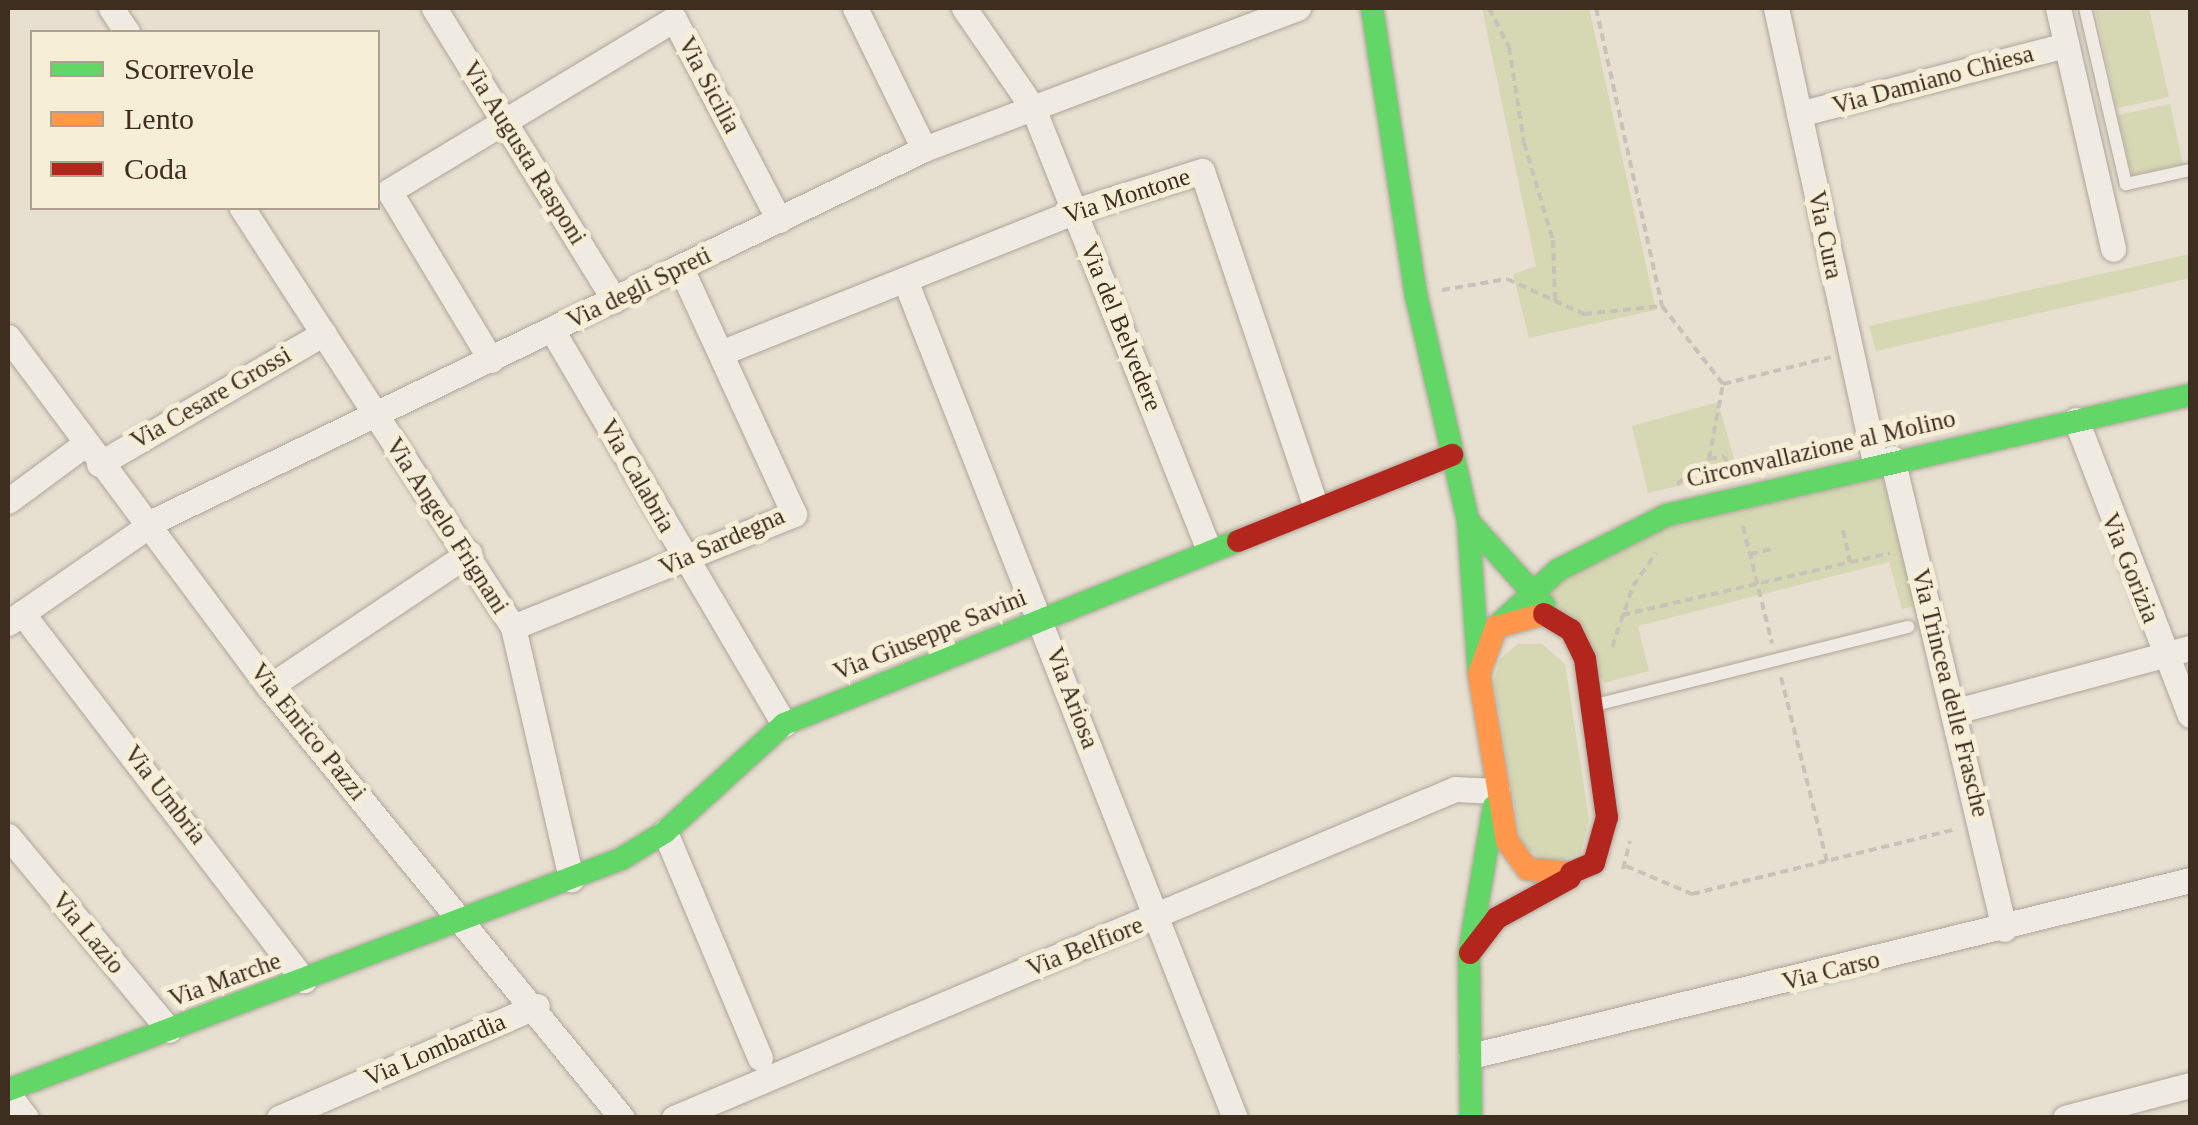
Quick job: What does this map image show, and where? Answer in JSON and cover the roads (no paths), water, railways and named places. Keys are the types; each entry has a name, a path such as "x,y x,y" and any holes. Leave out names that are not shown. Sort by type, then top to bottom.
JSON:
{"street":[{"path":"110,8 126,30"},
{"name":"Via Augusta Rasponi","path":"434,8 614,300"},
{"path":"854,8 924,150"},
{"name":"Via del Belvedere","path":"964,8 1033,108 1208,548"},
{"name":"Via degli Spreti","path":"15,618 144,526 924,150 1298,8"},
{"path":"1372,8 1416,294 1468,521 1479,674 1507,841 1527,870 1580,873"},
{"name":"Via Cura","path":"1776,8 1883,460"},
{"path":"2058,8 2113,249"},
{"name":"Via Sicilia","path":"504,119 674,19 779,220"},
{"name":"Via Damiano Chiesa","path":"1799,114 2066,45"},
{"path":"491,360 388,191 504,119"},
{"name":"Via Montone","path":"724,352 1075,211 1202,171 1316,507"},
{"name":"Via Angelo Frignani","path":"243,210 513,627 571,879"},
{"name":"Via Sardegna","path":"513,627 794,514 724,352 681,268"},
{"name":"Via Ariosa","path":"905,280 1235,1118"},
{"name":"Via Calabria","path":"552,330 784,724"},
{"name":"Via Cesare Grossi","path":"8,501 324,333"},
{"name":"Via Enrico Pazzi","path":"8,337 144,526 269,687 536,1006 622,1118"},
{"name":"Circonvallazione al Molino","path":"1496,626 1528,590 1668,515 1883,460 2190,396"},
{"name":"Via Gorizia","path":"2076,420 2178,652 2190,715"},
{"name":"Via Giuseppe Savini","path":"460,916 571,879 664,832 784,724 1208,548 1452,454"},
{"name":"Via Trincea delle Frasche","path":"1883,460 1914,547 1956,712 2004,929"},
{"path":"1468,521 1580,643 1608,834 1580,873 1497,918 1469,954"},
{"path":"269,687 469,554"},
{"path":"1479,674 1496,626 1528,613 1559,620"},
{"name":"Via Umbria","path":"15,618 304,980"},
{"path":"1956,712 2178,652"},
{"name":"Via Belfiore","path":"674,1118 1455,790 1497,791"},
{"path":"1471,1118 1469,954 1497,791"},
{"path":"664,832 760,1058 788,1069"},
{"name":"Via Lazio","path":"8,836 169,1030"},
{"name":"Via Carso","path":"1471,1056 2004,929 2190,880"},
{"name":"Via Marche","path":"8,1092 304,980 460,916"},
{"name":"Via Lombardia","path":"279,1118 536,1006"},
{"path":"748,1086 760,1058"},
{"path":"2065,1118 2190,1084"},
{"path":"8,1092 26,1118"}],"lane":[{"path":"2086,8 2126,184 2190,170"},
{"path":"1592,705 1908,628"}]}
